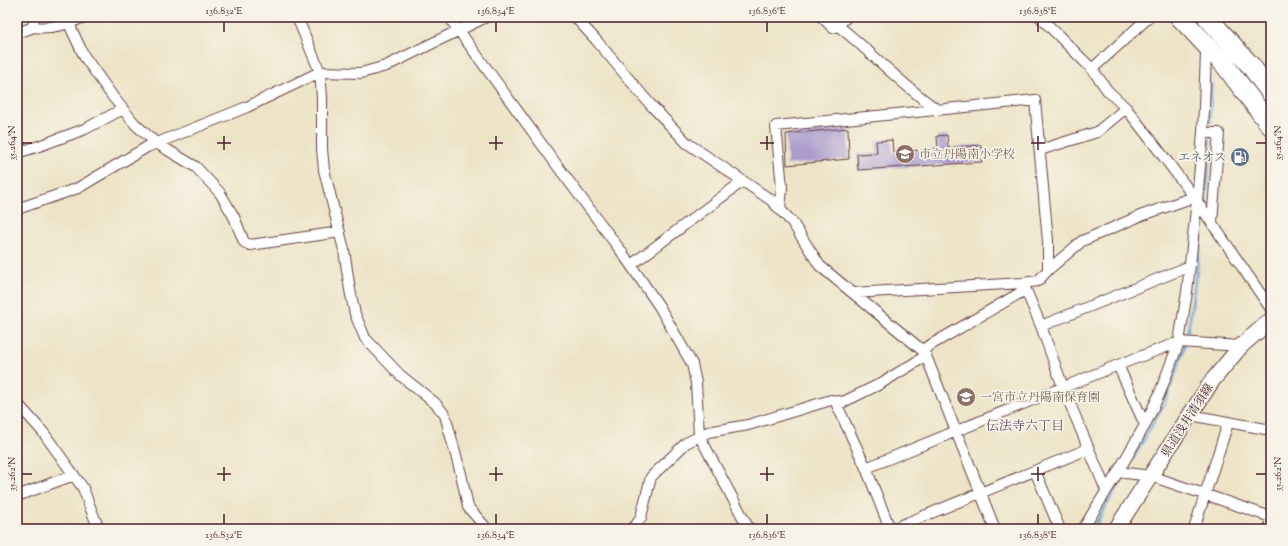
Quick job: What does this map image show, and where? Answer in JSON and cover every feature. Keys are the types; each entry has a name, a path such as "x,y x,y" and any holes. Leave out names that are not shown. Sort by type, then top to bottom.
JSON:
{"highway":[{"path":"1180,17 1224,64"},
{"path":"1188,17 1199,28 1271,126"},
{"path":"1214,18 1271,93"},
{"path":"1251,66 1271,99"}],"main road":[{"name":"県道浅井清須線","path":"1116,529 1212,381 1241,346 1271,320"}],"street":[{"path":"17,33 33,22 40,28 69,24 84,17"},
{"path":"297,17 320,72 323,163 344,250 355,314 365,338 400,375 435,403 445,415 462,474 468,507 487,529"},
{"path":"450,17 631,264 659,306 692,364 696,383 699,435 749,529"},
{"path":"17,209 78,188 141,150 247,107 320,72 361,73 386,66 486,17"},
{"path":"575,17 649,103 687,143 771,200 792,222 820,266 924,353 995,529"},
{"path":"822,17 833,28 847,17"},
{"path":"1040,17 1092,69 1108,91 1126,108 1194,201 1210,220 1271,309"},
{"path":"1092,69 1149,17"},
{"path":"69,24 84,56 135,124 156,143 196,167 220,193 234,217 244,242 250,245 340,232"},
{"path":"837,25 891,73 922,99 938,110"},
{"path":"1083,529 1106,490 1123,472 1183,342 1195,216 1194,201 1203,133 1206,53"},
{"path":"780,209 782,187 776,126 1035,100 1048,240 1048,270"},
{"path":"1040,150 1097,132 1126,108"},
{"path":"17,153 85,129 123,109"},
{"path":"1203,133 1219,133 1210,220"},
{"path":"631,264 743,181"},
{"path":"1088,449 891,529 866,468 837,405 878,385 1024,287 1038,281 1048,270 1082,241 1140,216 1194,201"},
{"path":"1041,326 1190,266"},
{"path":"853,293 1024,287"},
{"path":"1024,287 1041,326 1063,387 1088,449 1106,490"},
{"path":"866,468 1118,365 1183,342 1241,346"},
{"path":"1118,365 1145,425"},
{"path":"631,529 637,524 641,517 651,477 686,443 699,435 719,429 748,425 831,400 842,402"},
{"path":"17,403 43,432 83,488 99,529"},
{"path":"1190,415 1271,430"},
{"path":"1194,529 1228,423"},
{"path":"1035,470 1060,529"},
{"path":"1123,472 1151,476 1271,518 1269,529"},
{"path":"17,496 74,475"}],"building":[{"path":"848,128 849,159 787,165 786,134"},
{"path":"947,135 948,148 981,145 982,162 858,170 857,154 877,153 876,141 892,140 893,152 938,149 937,136"}],"waterway":[{"path":"1210,122 1211,84"},
{"path":"1205,208 1210,140"},
{"path":"1093,529 1165,402 1184,348 1190,319 1204,215"}],"place":[{"name":"市立丹陽南小学校","path":"905,154"},
{"name":"エネオス","path":"1240,157"},
{"name":"一宮市立丹陽南保育園","path":"966,397"}],"district":[{"name":"伝法寺六丁目","path":"1025,425"}]}
